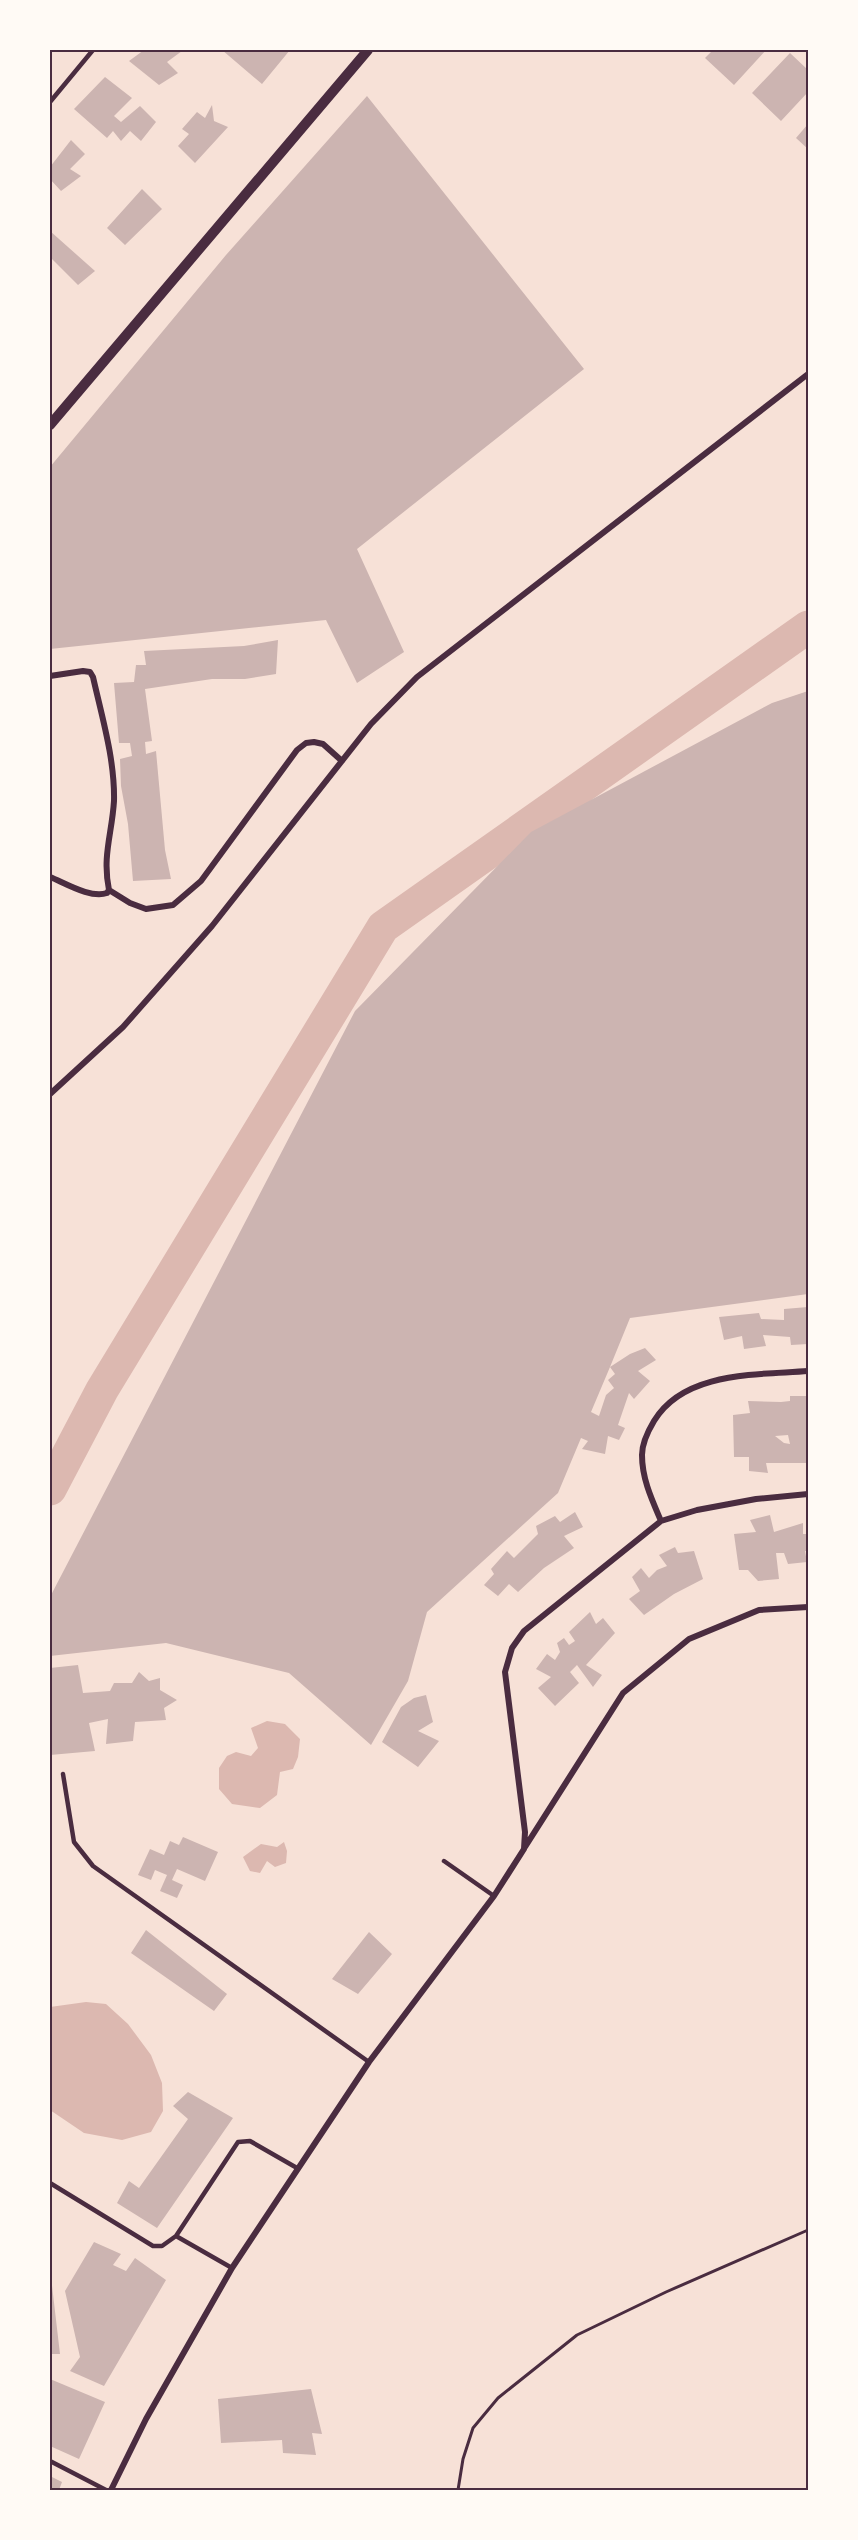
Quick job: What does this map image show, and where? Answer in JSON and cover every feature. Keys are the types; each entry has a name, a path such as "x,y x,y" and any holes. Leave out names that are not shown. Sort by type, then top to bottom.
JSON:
{"street":[{"path":"50,426 368,50"},
{"path":"50,1094 123,1027 212,927 371,724 417,677 808,374"},
{"path":"50,676 83,671 90,672 93,677 112,768 114,803 105,869 109,890 130,903 146,909 173,905 201,880 297,750 306,743 314,741 323,744 342,761"},
{"path":"50,877 94,894 102,895 109,890"},
{"path":"660,1521 648,1492 642,1453 648,1430 659,1413 678,1396 702,1384 736,1377 808,1371"},
{"path":"524,1850 525,1832 505,1672 512,1648 524,1631 660,1521 697,1510 744,1501 808,1494"},
{"path":"111,2490 146,2419 232,2268 369,2062 494,1896 623,1693 689,1639 759,1611 808,1607"}],"lane":[{"path":"50,102 93,50"},
{"path":"63,1774 74,1842 93,1866 369,2062"},
{"path":"444,1861 494,1896"},
{"path":"50,2183 153,2246 162,2246 176,2236 238,2142 250,2141 297,2168"},
{"path":"176,2236 232,2268"},
{"path":"50,2462 106,2490"}],"path":[{"path":"458,2490 463,2459 473,2428 498,2398 577,2335 666,2292 808,2230"}],"shaded area":[{"path":"267,1721 285,1724 300,1739 298,1757 293,1769 280,1772 277,1795 260,1808 232,1804 219,1789 219,1768 227,1756 236,1752 251,1756 258,1748 251,1728"},
{"path":"284,1842 287,1851 286,1863 275,1867 267,1861 260,1873 250,1871 243,1857 261,1844 277,1847"},
{"path":"86,2002 106,2004 128,2024 151,2055 162,2083 163,2111 151,2132 122,2140 84,2133 50,2110 50,2007"}],"building":[{"path":"144,50 181,50 167,62 178,73 159,85 129,61"},
{"path":"222,50 290,50 262,84"},
{"path":"713,50 766,50 734,85 705,58"},
{"path":"790,53 808,70 808,92 781,121 752,93"},
{"path":"105,77 132,98 114,116 121,122 140,106 156,122 141,141 130,131 121,141 113,131 107,138 74,109"},
{"path":"367,96 584,369 357,549 404,652 357,683 326,620 50,649 50,467 226,255"},
{"path":"212,105 214,121 228,127 195,163 178,146 189,134 182,129 197,112 205,118"},
{"path":"808,124 808,149 796,138"},
{"path":"71,140 85,154 70,169 81,176 61,191 50,179 50,167"},
{"path":"142,189 162,209 125,245 107,228"},
{"path":"50,231 95,271 78,285 50,257"},
{"path":"278,640 276,674 245,679 212,679 145,689 152,741 145,742 146,754 156,751 165,850 171,879 133,881 128,824 121,786 120,759 132,756 130,743 119,743 114,683 134,682 136,665 146,665 144,651 244,646"},
{"path":"808,691 808,1294 630,1318 610,1367 630,1354 645,1348 656,1360 638,1371 650,1381 634,1399 629,1393 618,1425 625,1428 619,1440 608,1436 605,1454 582,1449 588,1441 581,1438 558,1493 427,1612 408,1681 371,1745 289,1673 166,1643 50,1656 50,1597 355,1011 531,832 772,703","holes":["610,1367 615,1374 608,1380 614,1388 606,1395 599,1416 591,1412"]},
{"path":"808,1307 808,1344 791,1345 790,1337 763,1335 766,1346 744,1349 742,1336 724,1340 719,1317 759,1313 761,1319 784,1320 784,1309"},
{"path":"790,1396 808,1396 808,1463 766,1463 768,1473 749,1471 749,1457 734,1457 733,1415 750,1413 748,1401 790,1401","holes":["788,1435 790,1444 784,1443 775,1436"]},
{"path":"575,1512 583,1527 564,1536 574,1548 544,1568 518,1592 509,1584 498,1596 484,1585 494,1574 491,1569 507,1551 514,1558 538,1534 536,1526 555,1516 560,1522"},
{"path":"770,1515 774,1532 803,1523 803,1534 808,1534 808,1551 805,1551 807,1562 788,1564 784,1553 776,1553 779,1579 758,1581 748,1570 739,1570 734,1534 756,1532 750,1520"},
{"path":"675,1547 678,1553 694,1551 703,1579 674,1594 644,1615 629,1599 640,1591 632,1577 641,1568 649,1578 657,1570 667,1566 659,1555"},
{"path":"590,1612 596,1624 603,1618 615,1633 586,1665 602,1675 593,1687 577,1665 570,1672 579,1683 555,1706 538,1688 551,1677 536,1669 547,1654 555,1660 560,1652 557,1643 564,1638 569,1645 575,1641 569,1632"},
{"path":"78,1665 83,1693 110,1691 114,1683 132,1683 139,1672 149,1681 160,1678 160,1690 177,1700 164,1708 166,1720 135,1722 133,1741 106,1744 108,1719 89,1723 95,1751 50,1755 50,1668"},
{"path":"426,1695 433,1722 418,1731 439,1741 418,1767 382,1742 401,1707 414,1698"},
{"path":"183,1837 218,1852 205,1881 177,1869 172,1880 183,1885 177,1898 160,1891 167,1875 155,1870 151,1880 138,1875 150,1849 164,1855 170,1841 179,1845"},
{"path":"146,1930 227,1994 214,2011 131,1953"},
{"path":"369,1932 392,1954 358,1994 332,1979"},
{"path":"188,2092 233,2118 157,2228 117,2203 129,2181 139,2188 188,2119 173,2106"},
{"path":"94,2242 121,2254 113,2265 126,2271 135,2258 166,2280 104,2386 70,2371 80,2357 65,2291"},
{"path":"51,2277 60,2354 50,2354"},
{"path":"50,2379 105,2402 79,2459 50,2446"},
{"path":"311,2389 322,2434 312,2433 316,2455 283,2453 282,2440 221,2443 218,2399"},
{"path":"50,2476 62,2482 59,2490 50,2490"}],"waterway":[{"path":"50,1489 102,1390 383,927 808,627"}]}
